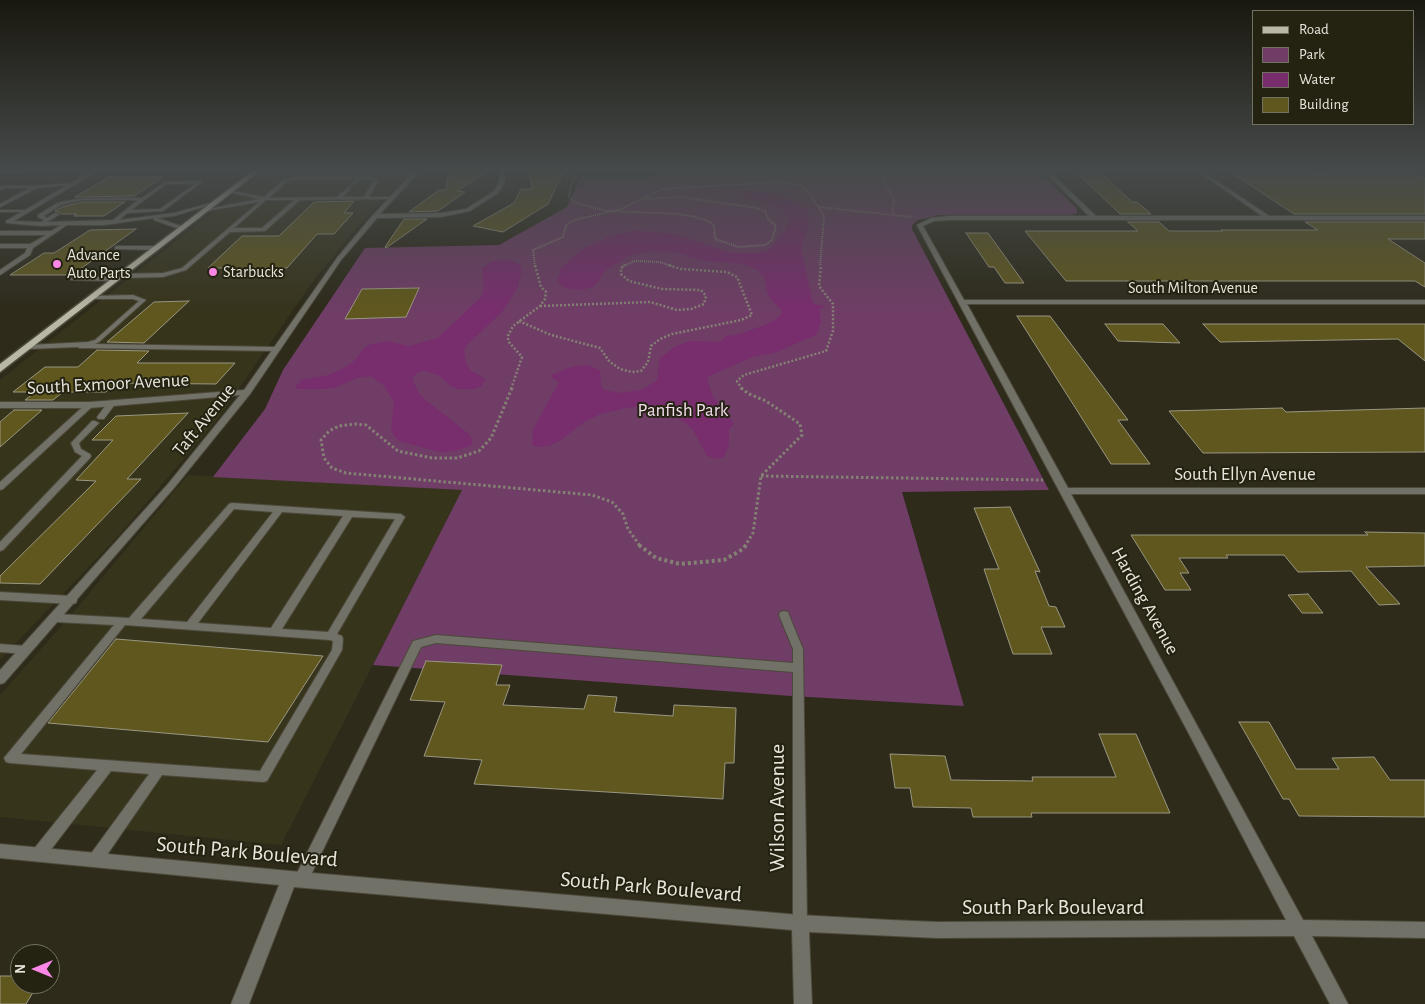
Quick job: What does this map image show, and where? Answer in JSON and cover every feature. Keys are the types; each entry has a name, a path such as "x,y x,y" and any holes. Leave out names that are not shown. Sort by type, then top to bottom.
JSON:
{"main road":[{"path":"0,369 196,217"}],"street":[{"name":"Taft Avenue","path":"0,679 72,600 171,486 247,392 339,259 374,217"},
{"path":"927,221 948,218 1425,218"},
{"name":"Harding Avenue","path":"927,221 920,225 921,228 1339,1004"},
{"name":"South Milton Avenue","path":"961,302 1425,302"},
{"name":"South Exmoor Avenue","path":"0,406 90,405 247,392"},
{"name":"South Ellyn Avenue","path":"1064,491 1425,491"},
{"name":"South Park Boulevard","path":"0,851 800,923 937,930 1299,928 1425,930"},
{"path":"240,1004 295,879"},
{"name":"Wilson Avenue","path":"800,923 803,1004"}],"lane":[{"path":"10,224 9,220 14,217"},
{"path":"42,217 48,220"},
{"path":"40,224 53,217"},
{"path":"112,221 118,217"},
{"path":"0,232 10,224 66,224 150,217"},
{"path":"73,279 163,276 176,273 245,217"},
{"path":"229,230 263,230 278,217"},
{"path":"140,218 163,220 182,228"},
{"path":"0,274 28,254 32,246 66,224"},
{"path":"0,232 52,233"},
{"path":"0,246 32,246"},
{"path":"117,248 156,248"},
{"path":"80,346 97,340 143,300 133,297 93,297"},
{"path":"29,347 276,349"},
{"path":"0,548 88,456 78,450 75,443 112,403"},
{"path":"0,487 90,405"},
{"path":"56,618 127,622 190,626 331,636 338,639 337,650 264,777 10,758 127,622 232,506 401,517 331,636"},
{"path":"190,626 280,509"},
{"path":"274,632 349,514"},
{"path":"0,596 72,600"},
{"name":"Wilson Avenue","path":"784,615 798,649 800,923"},
{"path":"295,879 417,644 436,639 798,668"},
{"path":"0,648 26,650"},
{"path":"38,855 108,765"},
{"path":"96,860 160,769"}],"path":[{"path":"591,217 575,220 566,225 563,237 533,250 536,274 541,287 546,292 545,298 540,306 513,326 508,341 522,357 518,372 491,438 479,450 457,458 432,458 406,453 398,451 366,425 355,424 339,426 329,431 321,440 324,458 332,468 346,473 592,495 612,502 623,514 628,529 640,546 656,558 680,564 724,560 743,549 753,534 761,476 802,435 800,424 766,401 749,394 740,387 737,381 744,375 760,369 826,351 830,344 833,304 819,286 824,217"},
{"path":"695,217 710,222 714,226 715,239 739,247 765,245 772,240 776,226 767,217"},
{"path":"903,217 927,221"},
{"path":"519,321 551,335 600,348 608,361 620,369 632,372 641,371 648,362 651,346 660,339 672,334 742,320 752,315 752,310 737,277 728,272 681,269 659,262 635,261 627,263 621,268 621,274 629,281 662,289 689,288 701,290 706,296 704,304 691,309 677,310 650,302 540,306"},
{"path":"761,476 1043,480 1056,477"}],"shaded area":[{"path":"207,217 367,217 311,284 219,417 119,535 0,660 0,380"},
{"path":"188,475 462,490 281,845 0,817 0,695 66,621"}],"green space":[{"name":"Panfish Park","path":"549,217 932,217 918,220 912,225 912,229 1049,490 902,492 964,706 791,696 373,665 462,490 213,477 265,409 283,370 365,248 499,245"}],"water":[{"path":"788,217 807,217 808,228 801,247 812,300 814,304 825,306 819,310 821,322 816,335 777,352 753,357 707,377 712,395 734,424 729,429 729,444 724,457 718,459 707,456 693,430 684,422 673,415 648,407 631,407 600,414 584,422 561,440 549,446 536,447 532,444 533,430 559,382 551,377 551,375 571,367 587,365 600,370 601,386 604,390 620,393 644,389 657,380 660,358 676,346 691,341 720,342 726,336 740,334 770,323 781,315 782,310 770,299 765,279 758,270 743,264 705,261 674,252 651,251 630,255 605,271 595,286 583,290 568,289 562,286 558,281 561,268 584,248 611,236 635,230 674,234 732,253 759,253 768,250 785,231 790,221"},
{"path":"507,260 519,264 522,269 518,287 502,312 467,345 464,351 466,363 470,370 485,379 482,386 475,389 459,389 452,387 440,376 426,371 419,372 412,378 418,392 427,401 470,435 473,443 468,447 455,451 439,452 399,441 394,436 391,428 394,402 384,386 371,376 357,378 336,387 297,389 296,386 301,380 328,375 342,369 353,362 365,347 372,344 387,341 409,346 438,338 481,297 484,289 482,268 492,261"}],"building":[{"path":"299,217 350,217 334,234 317,234 287,268 208,268 242,236 279,236"},
{"path":"489,217 527,217 503,232 473,226"},
{"path":"404,219 427,219 386,248 385,247"},
{"path":"1128,222 1159,222 1169,231 1223,231 1221,230 1318,230 1305,222 1425,222 1425,239 1388,239 1425,263 1425,287 1415,281 1066,281 1025,231 1138,231"},
{"path":"136,229 72,275 10,275 44,253 54,253 90,230"},
{"path":"966,233 988,233 1024,283 1005,283 994,267 989,267"},
{"path":"419,288 406,317 345,319 362,289"},
{"path":"189,301 144,343 107,342 154,302"},
{"path":"1017,316 1050,316 1128,420 1118,420 1150,464 1111,464"},
{"path":"1105,324 1163,324 1180,343 1118,341"},
{"path":"1203,324 1425,324 1425,361 1398,339 1220,342"},
{"path":"97,350 149,351 137,363 235,363 216,384 115,383 106,392 63,392 53,400 25,400 35,392 13,392 45,367 78,367"},
{"path":"1282,408 1286,412 1425,408 1425,452 1203,453 1169,411"},
{"path":"14,410 42,410 0,447 0,422"},
{"path":"188,413 127,479 141,479 40,584 0,583 0,576 96,481 76,480 113,440 92,440 116,416"},
{"path":"1010,507 1040,572 1035,571 1049,606 1056,607 1065,627 1041,627 1052,654 1013,654 984,569 999,569 974,508"},
{"path":"1365,532 1425,533 1425,566 1366,567 1400,604 1379,605 1351,571 1298,572 1284,555 1226,555 1228,558 1179,558 1189,573 1180,573 1191,590 1165,590 1131,535 1368,535"},
{"path":"1308,594 1323,613 1302,613 1288,595"},
{"path":"116,639 323,656 268,742 48,723"},
{"path":"426,661 502,665 496,685 510,685 503,705 584,709 588,695 617,697 614,712 673,716 674,705 736,708 734,763 725,763 723,799 474,784 482,760 424,756 445,702 410,700"},
{"path":"1239,722 1269,722 1296,769 1339,769 1332,758 1374,757 1390,780 1425,780 1425,817 1299,816 1289,799 1283,799"},
{"path":"1099,734 1136,734 1170,813 1031,813 1032,817 973,817 971,808 913,807 910,788 895,788 890,754 945,756 951,780 1033,781 1032,777 1116,777"},
{"path":"0,976 10,976 10,994 32,994 26,1004 0,1004"}],"place":[{"name":"Advance Auto Parts","path":"57,264"},
{"name":"Starbucks","path":"213,272"}]}
